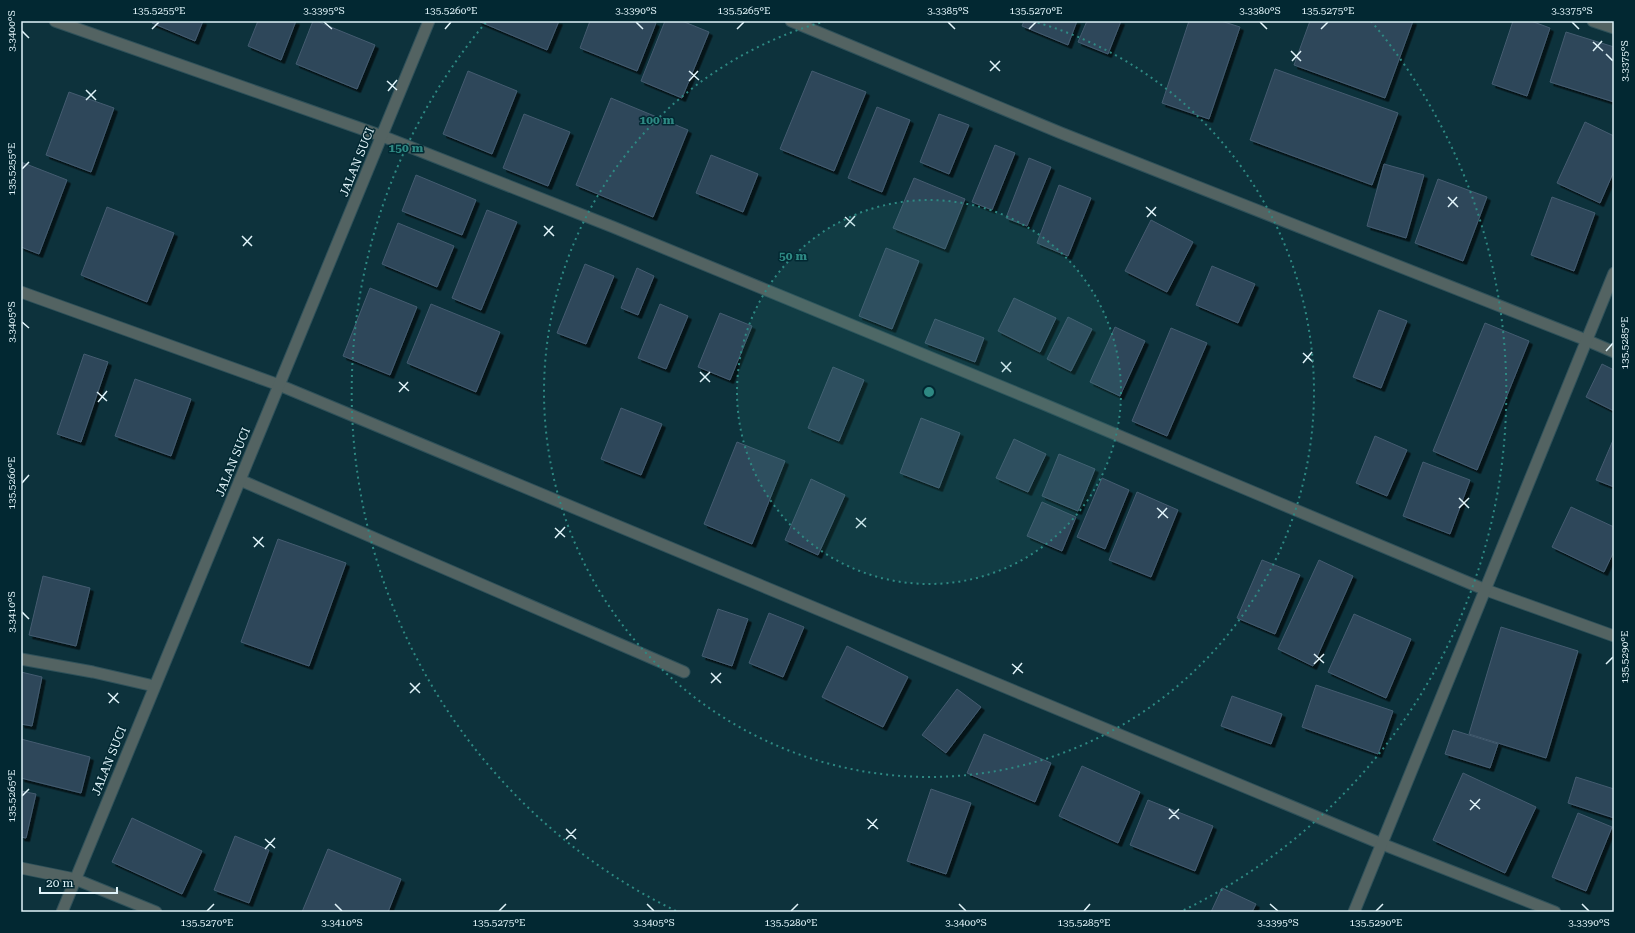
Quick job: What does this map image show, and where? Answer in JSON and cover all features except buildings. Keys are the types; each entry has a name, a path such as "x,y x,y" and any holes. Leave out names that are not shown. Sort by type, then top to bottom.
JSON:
{"street":[{"path":"55,21 382,136 620,230 1041,403 1486,590 1614,636"},
{"name":"JALAN SUCI","path":"62,912 429,21"},
{"path":"791,21 1061,133 1614,352"},
{"path":"1593,21 1614,28"},
{"path":"1354,912 1614,273"},
{"path":"21,292 279,385 1382,844 1555,912"},
{"path":"240,480 684,672"},
{"path":"21,659 93,672 154,686"},
{"path":"21,868 75,879 156,912"}]}
